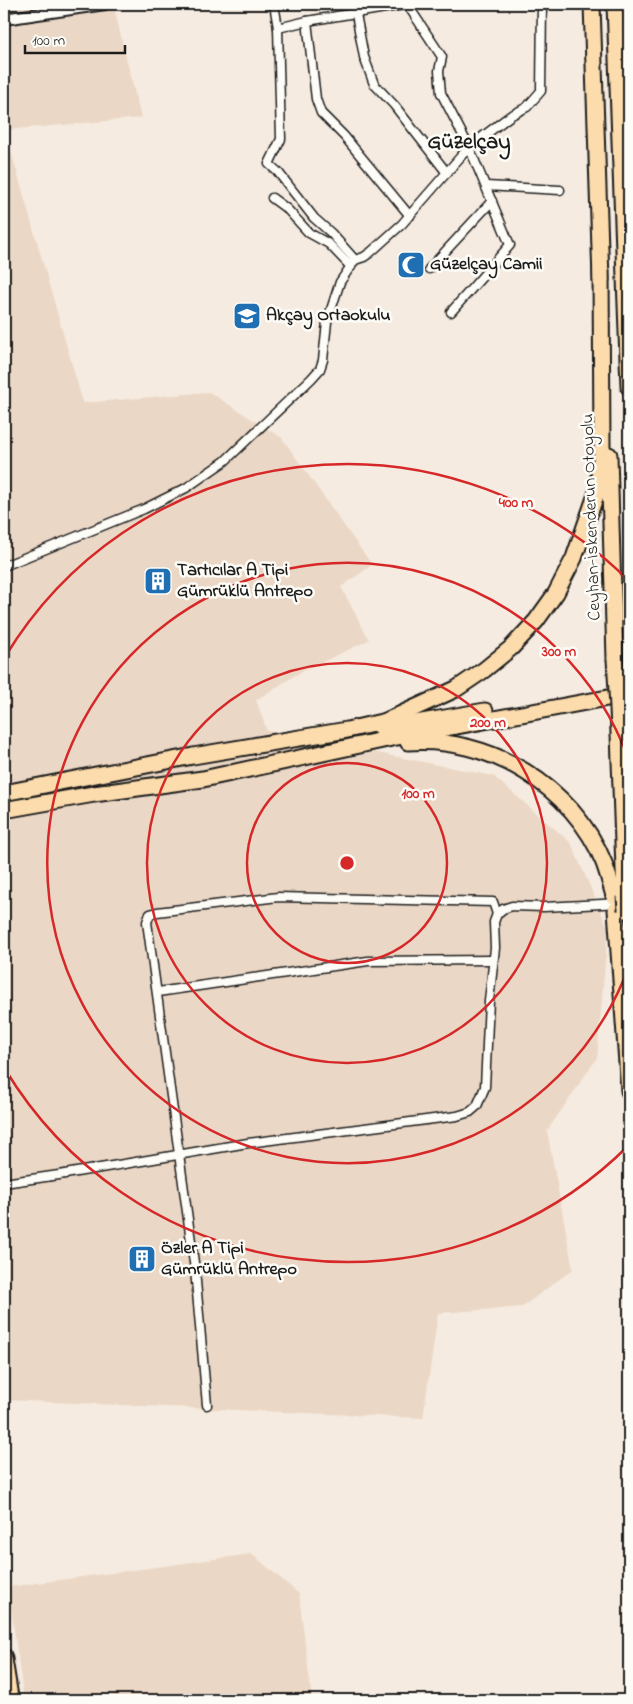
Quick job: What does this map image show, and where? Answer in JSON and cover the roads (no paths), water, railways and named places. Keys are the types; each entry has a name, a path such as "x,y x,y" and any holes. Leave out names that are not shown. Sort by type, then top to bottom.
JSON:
{"highway":[{"name":"Ceyhan-İskenderun Otoyolu","path":"592,4 612,517 622,903 629,1060"},
{"path":"615,4 629,387"},
{"path":"618,92 629,201"},
{"path":"4,794 207,754 347,730 386,721 463,685 511,648 536,621 556,593 574,558 597,492 602,451 601,270"},
{"path":"207,754 282,747 629,684"},
{"path":"4,810 94,794 203,778 319,753 629,694"},
{"path":"319,753 411,742 434,742 483,752 506,761 545,784 577,818 593,841 622,903 629,1091"},
{"path":"4,1656 11,1700"}],"street":[{"path":"4,19 105,4"},
{"path":"274,4 278,28 281,139 269,164 278,172 314,218 332,233 353,264"},
{"path":"278,28 408,4 442,57 439,71 441,93 469,147 510,245 451,312"},
{"path":"4,566 167,499 186,488 225,461 311,379 320,369 323,360 327,322 340,282 353,264 383,242 410,216 469,147 510,116 527,106 541,91 542,4"},
{"path":"356,14 364,57 374,84 394,105 447,173"},
{"path":"307,22 316,99 321,113 344,136 410,216"},
{"path":"486,186 560,190"},
{"path":"272,198 287,209 309,233 329,244 353,264"},
{"path":"429,269 492,201"},
{"path":"207,1405 195,1270 147,922 150,914 278,897 493,902 497,914"},
{"path":"4,1183 248,1143 457,1116 470,1112 477,1106 485,1088 494,922 497,914 503,909 512,906 544,907 622,903"},
{"path":"158,992 368,961 493,960"}],"place":[{"name":"Güzelçay Camii","path":"411,265"},
{"name":"Akçay Ortaokulu","path":"247,316"},
{"name":"Tartıcılar A Tipi Gümrüklü Antrepo","path":"158,581"},
{"name":"Özler A Tipi Gümrüklü Antrepo","path":"142,1259"}],"district":[{"name":"Güzelçay","path":"469,143"}]}
